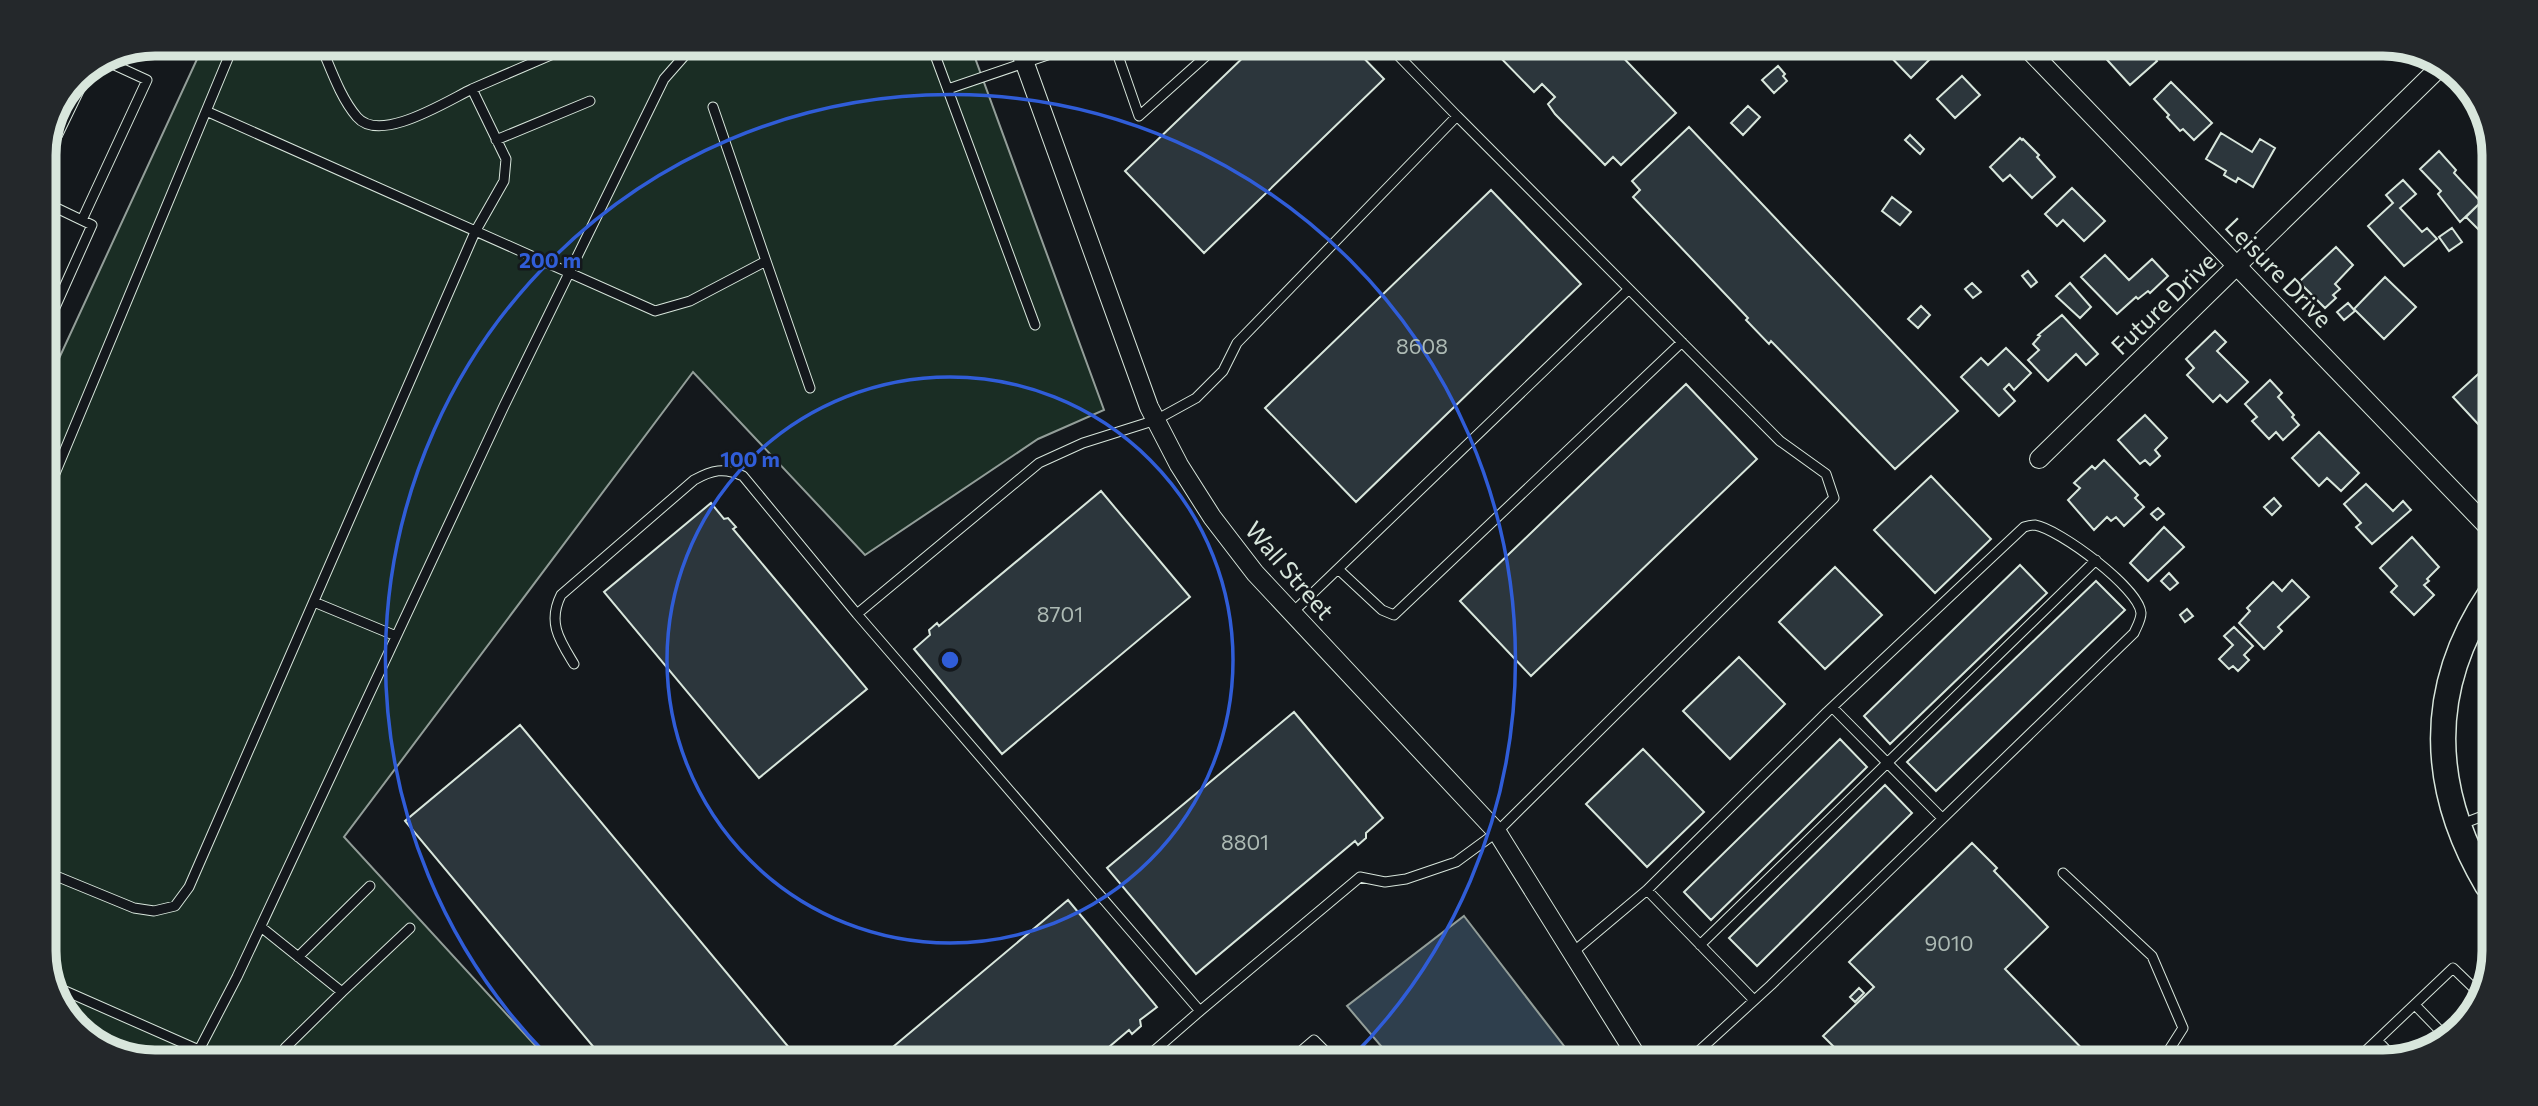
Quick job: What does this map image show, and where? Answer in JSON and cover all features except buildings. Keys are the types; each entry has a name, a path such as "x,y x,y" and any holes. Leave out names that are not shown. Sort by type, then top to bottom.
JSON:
{"street":[{"name":"Wall Street","path":"1021,56 1149,407 1179,466 1212,517 1291,614 1497,832 1633,1050"},
{"name":"Leisure Drive","path":"2035,56 2482,521"},
{"name":"Future Drive","path":"2039,459 2435,71"},
{"path":"2482,607 2452,673 2444,713 2443,754 2445,778 2457,825 2482,877"}],"lane":[{"path":"56,471 229,56"},
{"path":"325,56 343,97 359,120 379,126 401,124 548,56"},
{"path":"203,1050 569,274 664,79 684,56"},
{"path":"935,56 1035,325"},
{"path":"948,89 1019,56"},
{"path":"1118,56 1139,116 1206,56"},
{"path":"1155,1050 1360,877 1385,882 1406,879 1456,862 1497,832 1834,498 1826,474 1780,441 1399,56"},
{"path":"82,220 147,80 115,65"},
{"path":"56,876 134,908 154,911 175,906 189,887 475,232 504,181 506,159 472,89"},
{"path":"59,133 77,95"},
{"path":"496,140 590,101"},
{"path":"713,107 810,388"},
{"path":"206,111 655,311 690,301 766,261"},
{"path":"856,614 1039,463 1083,443 1156,420 1196,398 1223,371 1237,343 1457,116"},
{"path":"56,208 92,225 56,305"},
{"path":"1291,614 1629,289"},
{"path":"1338,569 1382,610 1394,615 1682,342"},
{"path":"575,664 554,626 553,615 561,595 694,480 719,469 732,470 743,476 856,614 1200,1011"},
{"path":"1571,953 1647,890 2024,527 2033,525 2047,530 2075,544 2096,560 2137,601 2141,613 2133,632 1700,1050"},
{"path":"1700,945 2096,560"},
{"path":"314,603 396,636"},
{"path":"1833,708 1941,818"},
{"path":"2457,825 2482,816"},
{"path":"2063,873 2152,956 2183,1028 2169,1050"},
{"path":"299,957 370,886"},
{"path":"1647,890 1754,999"},
{"path":"261,927 342,992"},
{"path":"285,1048 410,928"},
{"path":"2367,1050 2454,968 2474,988"},
{"path":"64,991 198,1050"},
{"path":"2415,1005 2440,1031"},
{"path":"1302,1050 1314,1040 1324,1050"},
{"path":"2377,1040 2386,1050"}],"green space":[{"path":"198,56 974,56 1104,410 1038,439 865,555 693,372 344,837 539,1050 155,1050 136,1048 106,1037 81,1016 66,995 56,957 56,365"}],"water":[{"path":"1464,916 1567,1050 1384,1050 1347,1006"}]}
